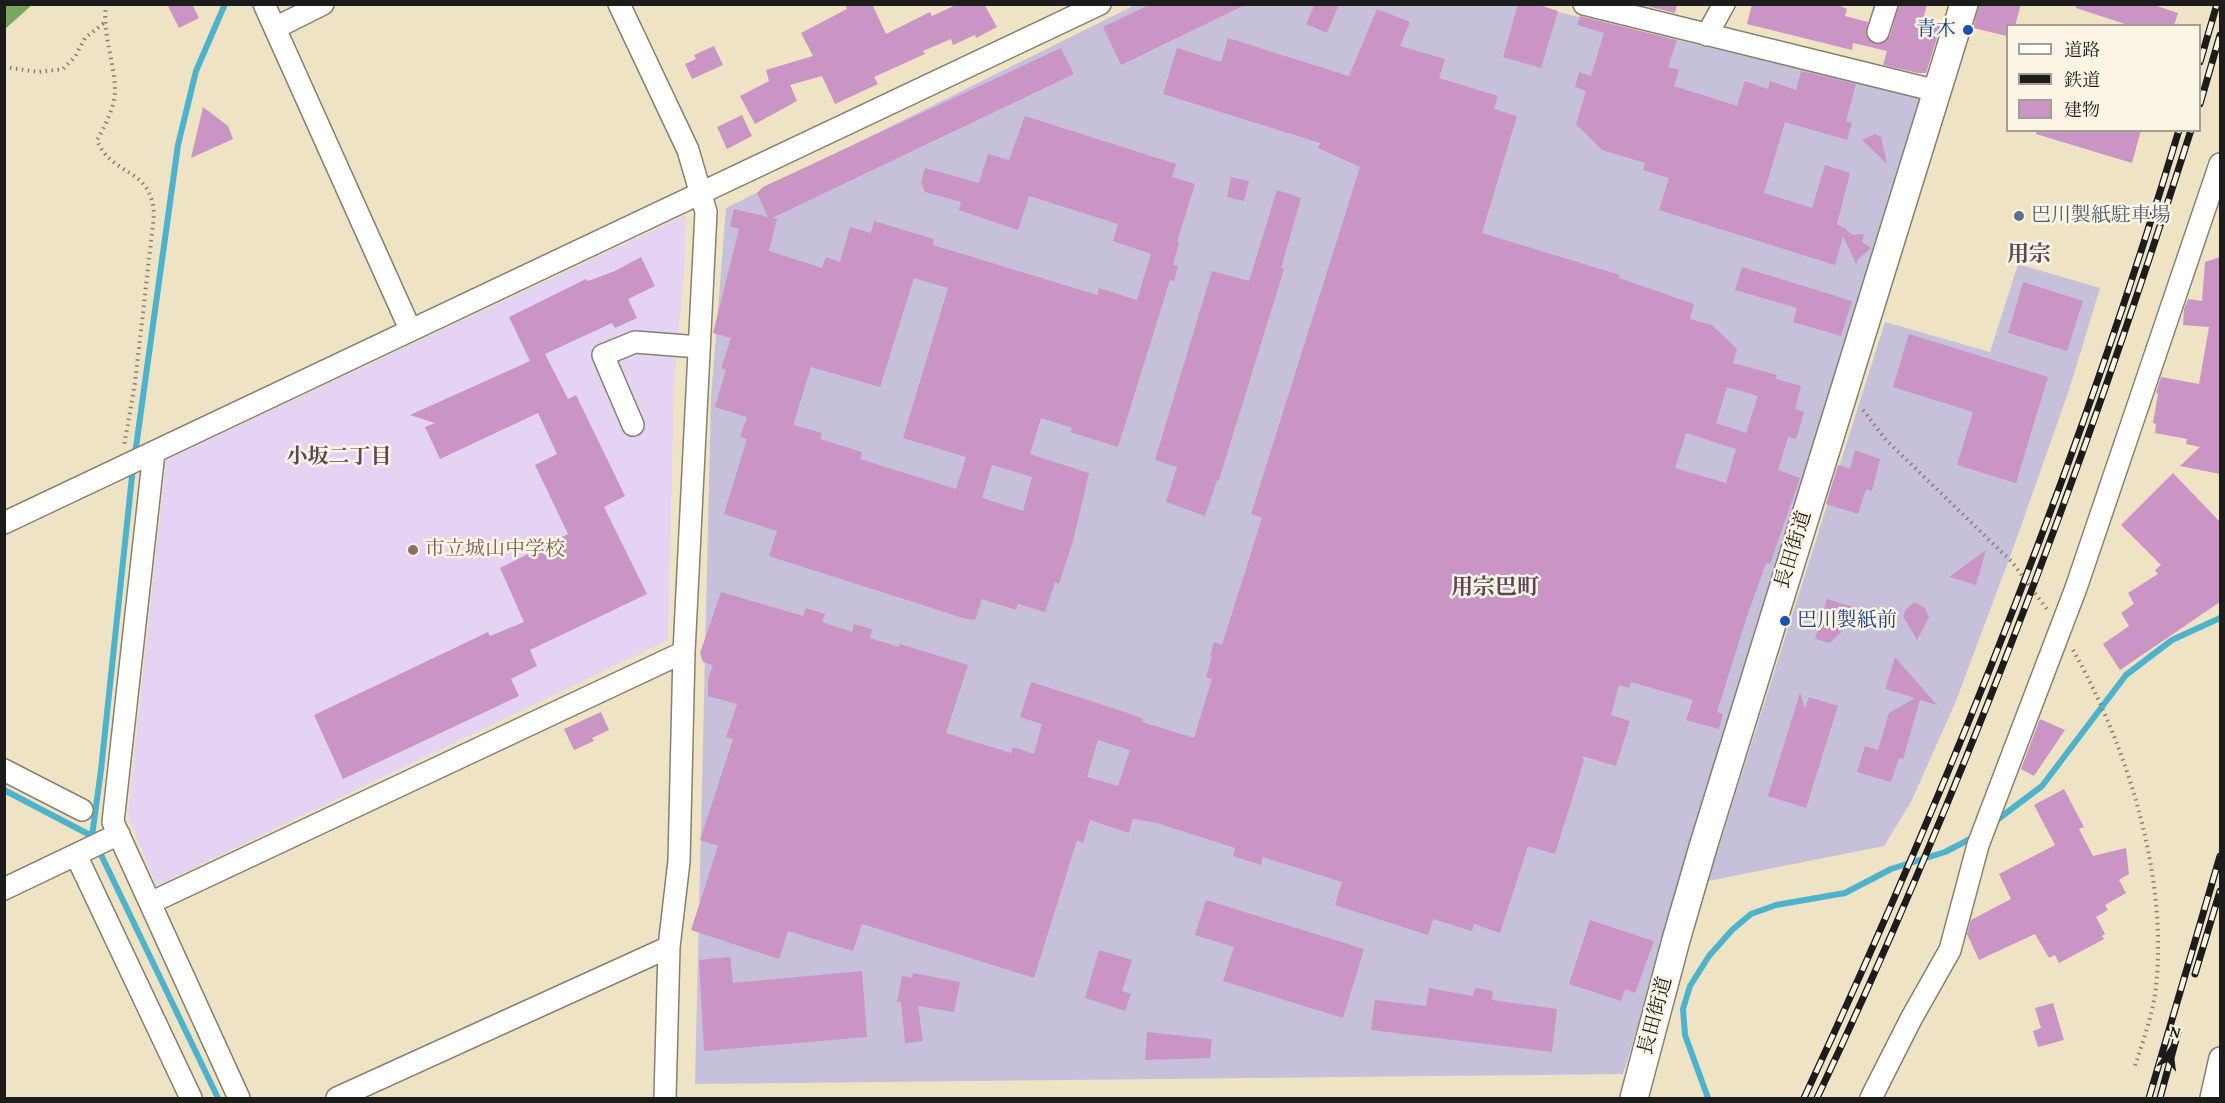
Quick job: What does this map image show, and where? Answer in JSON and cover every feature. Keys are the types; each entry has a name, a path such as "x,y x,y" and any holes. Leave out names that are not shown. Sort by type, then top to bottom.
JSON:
{"main road":[{"name":"長田街道","path":"1634,1098 1679,929 1964,4"}],"street":[{"path":"264,4 410,329"},
{"path":"275,28 323,4"},
{"path":"620,4 688,150 706,212 684,652 679,861 669,947 665,1098"},
{"path":"4,523 1100,4"},
{"path":"1584,4 1937,92"},
{"path":"1707,35 1724,4"},
{"path":"1878,32 1887,4"},
{"path":"1870,1098 1950,951 1978,845 2062,629 2220,164"},
{"path":"633,425 603,355 635,342 699,347"},
{"path":"154,452 113,822 114,837 150,903 239,1098"},
{"path":"150,903 684,652"},
{"path":"4,770 82,810"},
{"path":"4,889 114,837"},
{"path":"78,854 191,1098"},
{"path":"337,1098 669,947"},
{"path":"2211,1098 2220,1058"}],"path":[{"path":"106,4 104,23 115,93 108,119 97,140 103,156 137,177 148,189 154,208 135,383 120,468"},
{"path":"4,67 38,72 63,69 75,57 85,38 104,23"},
{"path":"1846,387 1886,440 2012,562 2062,629 2113,729 2141,821 2151,875 2156,931 2156,987 2135,1066"}],"shaded area":[{"path":"1135,5 1528,5 1927,99 1623,1074 695,1084 711,398 726,208"},
{"name":"市立城山中学校","path":"686,215 685,261 674,382 668,640 156,886 128,815 166,460"},
{"path":"2018,264 2100,288 2069,390 2014,546 1956,701 1911,802 1884,846 1708,881 1885,322 1990,352"}],"green space":[{"path":"5,4 32,4 32,5 5,29"}],"building":[{"path":"167,4 192,4 199,18 179,28"},
{"path":"845,4 872,4 886,34 930,12 932,16 958,4 984,4 997,27 976,38 975,35 953,45 951,39 923,51 925,54 874,77 878,84 835,104 822,76 790,85 797,101 755,124 740,96 769,81 766,70 813,56 801,33 847,9"},
{"path":"1151,4 1247,4 1121,65 1103,27"},
{"path":"1315,4 1339,4 1327,33 1306,24"},
{"path":"1518,4 1536,4 1558,11 1541,68 1503,57"},
{"path":"1639,4 1677,4 1675,13"},
{"path":"1752,4 1836,4 1847,9 1845,16 1868,22 1866,35 1875,44 1881,44 1890,36 1899,4 1927,4 1923,20 1941,25 1926,73 1918,73 1883,65 1887,51 1853,43 1852,50 1747,24"},
{"path":"1979,4 2021,4 2016,24 2006,24 2006,36 1973,28"},
{"path":"2076,4 2151,4 2178,13 2175,24 2125,24 2076,8"},
{"path":"1377,9 1410,22 1400,46 1445,59 1439,78 1498,96 1494,109 1517,116 1482,233 1620,275 1619,278 1694,304 1690,319 1712,325 1737,349 1733,363 1777,375 1776,379 1801,386 1795,409 1804,412 1796,439 1788,437 1778,470 1800,478 1770,564 1766,563 1746,619 1717,712 1723,714 1719,729 1686,720 1693,700 1631,682 1629,688 1619,685 1611,715 1630,721 1616,766 1582,756 1584,760 1555,854 1528,846 1500,933 1474,924 1472,931 1433,919 1428,935 1335,905 1342,882 1263,857 1261,865 1233,856 1235,848 1157,823 1133,819 1129,833 1090,820 1083,843 1077,840 1034,978 862,924 853,951 788,931 779,959 691,930 718,846 700,840 733,739 726,737 737,704 708,696 708,680 713,665 703,662 700,653 721,592 803,616 806,608 825,614 822,622 852,632 854,624 872,629 870,638 899,647 900,644 968,665 946,733 1011,753 1013,747 1034,754 1042,724 1020,717 1031,682 1131,714 1143,719 1142,722 1194,738 1212,679 1206,677 1214,642 1222,645 1262,518 1251,514 1360,167 1318,148 1320,143 1163,94 1177,48 1221,62 1228,38 1349,76","holes":["1727,387 1758,396 1746,433 1716,423","1686,433 1736,449 1726,483 1675,468","1098,740 1130,750 1118,786 1087,777"]},
{"path":"1580,16 1677,40 1668,67 1679,70 1674,86 1737,106 1745,81 1768,89 1770,81 1796,90 1801,71 1856,84 1846,121 1852,123 1847,140 1785,122 1764,193 1812,208 1825,165 1850,173 1837,224 1844,228 1846,226 1845,229 1853,235 1864,234 1862,242 1871,248 1858,259 1856,264 1843,236 1835,265 1659,210 1669,178 1643,170 1645,163 1602,150 1576,124 1586,91 1575,87 1579,72 1591,76 1604,33 1577,25"},
{"path":"714,46 723,65 692,79 685,64 696,59 694,55"},
{"path":"1061,48 1074,74 772,218 777,219 769,251 822,268 826,257 840,262 850,227 871,233 874,221 934,239 933,245 1097,295 1099,288 1137,300 1151,254 1113,241 1118,224 1029,196 1018,230 959,210 961,202 925,192 921,182 925,168 979,183 988,154 1009,160 1025,116 1176,164 1172,177 1195,184 1177,242 1179,243 1173,265 1178,266 1174,281 1170,280 1118,447 1070,432 1072,428 1041,418 1030,454 1089,473 1073,541 1059,584 1055,582 1045,612 1018,604 1016,610 982,599 975,620 963,618 769,556 777,531 724,514 747,439 740,437 747,417 715,407 726,370 721,368 731,338 713,333 739,229 730,226 734,209 768,217 757,193 763,187","holes":["914,278 948,288 903,438 966,457 956,489 860,459 862,452 820,439 822,433 793,425 811,367 880,387","992,465 1032,477 1023,511 982,498"]},
{"path":"203,107 228,126 233,139 191,158"},
{"path":"742,115 752,136 727,149 717,127"},
{"path":"2036,132 2140,132 2132,163 2036,134"},
{"path":"1875,134 1881,137 1887,164 1862,140"},
{"path":"1231,177 1249,181 1244,201 1227,197"},
{"path":"1277,190 1301,198 1281,268 1284,269 1219,480 1217,480 1205,516 1166,502 1177,467 1155,460 1212,271 1249,281"},
{"path":"641,257 655,286 628,299 637,318 615,328 612,323 545,354 568,399 576,395 625,496 604,507 647,594 530,650 537,666 511,679 519,696 343,779 314,715 488,632 490,636 524,622 500,568 568,534 535,465 557,454 538,413 440,459 425,427 435,423 410,415 530,361 509,317 586,279 588,281 615,271"},
{"path":"2220,257 2220,474 2180,466 2200,447 2186,444 2187,439 2155,433 2156,424 2153,423 2158,394 2156,393 2161,377 2199,384 2209,327 2183,325 2184,309 2188,299 2202,301 2205,262"},
{"path":"1742,267 1852,301 1841,336 1793,322 1797,308 1735,290"},
{"path":"2023,282 2083,301 2067,351 2008,333"},
{"path":"1909,334 2048,377 2016,483 1957,465 1973,412 1893,387"},
{"path":"1855,450 1880,459 1872,491 1866,489 1858,514 1826,504 1838,465 1850,469"},
{"path":"2173,473 2220,522 2220,602 2120,670 2103,644 2129,626 2121,613 2134,604 2128,593 2158,574 2155,570 2161,565 2121,525"},
{"path":"1986,550 1976,585 1949,577"},
{"path":"1827,599 1863,610 1830,643 1815,639"},
{"path":"1915,602 1925,608 1929,617 1917,640 1903,616 1906,609"},
{"path":"1895,657 1937,705 1920,700 1903,759 1899,758 1891,782 1857,772 1865,746 1878,750 1889,713 1915,698 1885,689"},
{"path":"1800,693 1805,709 1809,697 1838,706 1806,808 1768,796"},
{"path":"601,712 609,730 592,738 594,741 574,750 564,729"},
{"path":"2040,719 2065,730 2034,776 2021,769"},
{"path":"2064,789 2084,827 2079,829 2093,856 2126,848 2129,874 2119,880 2126,893 2105,905 2108,910 2096,917 2105,934 2102,936 2104,939 2059,963 2055,955 2049,958 2035,934 1979,960 1967,934 1971,920 2011,899 1999,874 2055,845 2034,805"},
{"path":"1206,900 1364,949 1343,1018 1223,981 1234,947 1195,935"},
{"path":"1590,920 1654,941 1635,993 1625,989 1621,1001 1569,984"},
{"path":"1099,950 1132,960 1122,991 1131,994 1125,1011 1085,998"},
{"path":"730,957 733,983 862,971 867,1037 704,1051 699,960"},
{"path":"913,973 960,982 954,1012 918,1006 923,1041 905,1043 901,1002 897,1002 902,976 912,978"},
{"path":"1429,988 1473,996 1475,988 1493,991 1492,1000 1557,1009 1552,1052 1371,1030 1375,1000 1426,1006"},
{"path":"2053,1003 2064,1040 2038,1047 2033,1031 2041,1028 2035,1008"},
{"path":"1147,1032 1212,1039 1210,1058 1145,1060"}],"waterway":[{"path":"135,454 178,145 196,71 225,4"},
{"path":"133,467 92,836 218,1098"},
{"path":"1993,823 2042,786 2126,675 2172,640 2220,618"},
{"path":"4,790 92,836"},
{"path":"1708,1098 1685,1035 1683,1009 1690,986 1709,956 1732,930 1751,914 1776,905 1845,893 1891,869 1945,852 1976,836"}],"railway":[{"path":"2201,59 2217,4"},
{"path":"2201,101 2220,35"},
{"path":"1804,1098 1910,861 2009,621 2099,377 2178,132"},
{"path":"1817,1098 1923,861 2020,621 2109,377 2190,132"},
{"path":"2149,1098 2220,856"},
{"path":"2195,974 2220,891"},
{"path":"2160,1098 2178,1032"}],"place":[{"name":"青木","path":"1968,30"},
{"name":"巴川製紙駐車場","path":"2019,216"},
{"name":"市立城山中学校","path":"413,550"},
{"name":"巴川製紙前","path":"1785,621"}],"district":[{"name":"用宗","path":"2029,255"},
{"name":"小坂二丁目","path":"339,458"},
{"name":"用宗巴町","path":"1495,588"}]}
